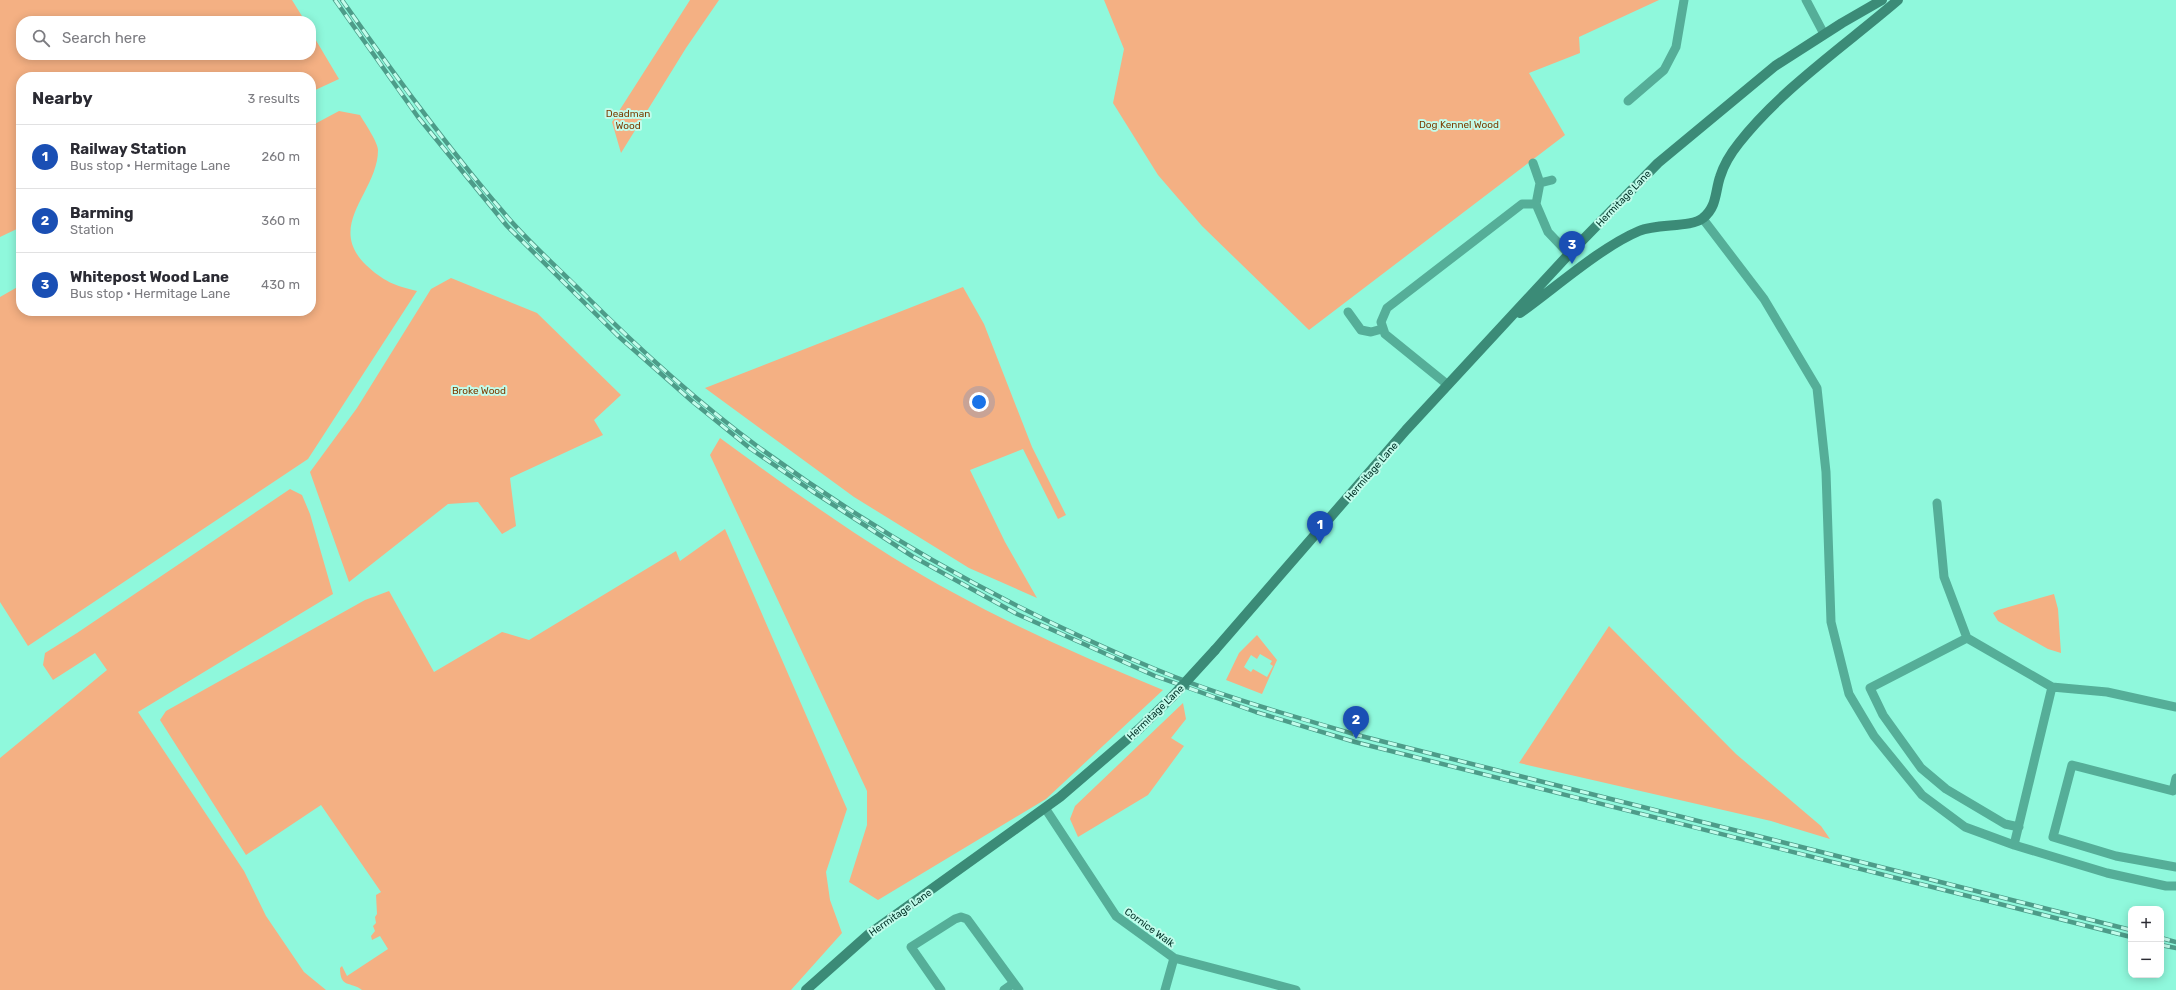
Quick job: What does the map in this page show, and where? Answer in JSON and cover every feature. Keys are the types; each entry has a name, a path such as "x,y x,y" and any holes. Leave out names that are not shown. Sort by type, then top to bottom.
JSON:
{"main road":[{"name":"Hermitage Lane","path":"806,990 869,934 1060,797 1134,734 1172,697 1215,650 1448,385 1569,254 1658,163 1775,66 1824,34 1882,0"},
{"path":"1501,328 1603,252 1640,230 1662,224 1684,224 1703,219 1712,208 1717,193 1719,179 1727,160 1739,142 1807,76 1898,0"}],"street":[{"path":"1628,101 1664,70 1676,47 1684,0"},
{"path":"1806,0 1824,34"},
{"path":"1533,163 1540,183 1536,204 1548,232 1569,254"},
{"path":"1540,183 1552,180"},
{"path":"1448,385 1385,334 1382,329 1382,317 1387,308 1519,205 1526,203 1536,204"},
{"path":"1703,219 1764,299 1817,388 1826,472 1831,622 1849,694 1874,736 1922,795 1965,827 2014,845 2107,873 2166,886 2176,886"},
{"path":"1348,312 1361,330 1371,332 1382,329"},
{"path":"1937,503 1944,577 1967,638 2052,687 2107,692 2176,707"},
{"path":"1967,638 1870,688 1883,715 1921,768 1946,789 2005,824 2019,827"},
{"path":"2014,845 2052,687"},
{"path":"2176,778 2174,791 2072,765 2053,837 2116,856 2176,867"},
{"name":"Cornice Walk","path":"1044,808 1116,916 1174,958 1296,990"},
{"path":"940,990 911,947 955,919 961,917 967,919 1016,986 1004,990"},
{"path":"1165,990 1174,958"}],"green space":[{"path":"0,0 292,0 302,16 16,16 16,60 316,60 316,40 339,79 316,90 316,72 16,72 16,229 0,237"},
{"name":"Deadman Wood","path":"690,0 719,0 686,48 621,153 612,122"},
{"name":"Dog Kennel Wood","path":"1104,0 1659,0 1579,37 1580,53 1529,73 1565,135 1309,330 1202,226 1158,175 1113,103 1124,49"},
{"path":"339,111 360,115 373,137 378,150 376,165 352,222 351,236 355,250 366,265 384,279 396,285 417,291 308,459 28,646 0,602 0,297 16,288 16,316 316,316 316,123"},
{"name":"Broke Wood","path":"451,278 537,313 621,395 594,420 603,435 510,478 516,526 502,534 478,502 448,504 349,582 310,472 357,408 431,289"},
{"path":"963,287 984,324 1032,447 1066,515 1058,519 1023,449 970,470 1005,542 1037,598 969,568 854,497 705,388"},
{"path":"720,438 826,514 892,557 957,595 1024,629 1093,661 1163,690 1046,799 878,900 849,882 867,825 867,791 710,455"},
{"path":"290,489 302,495 310,514 333,594 138,712 244,871 266,916 304,972 326,990 0,990 0,758 107,670 95,653 53,680 43,665 45,653"},
{"path":"725,529 847,809 826,872 830,900 842,933 791,990 362,990 358,987 347,984 340,975 340,968 342,966 347,976 388,949 380,936 372,940 371,936 375,931 373,926 376,923 376,895 381,892 321,805 246,855 160,720 166,711 365,600 389,591 434,672 502,632 529,640 676,551 680,561"},
{"path":"2054,594 2058,609 2061,653 2048,649 1998,621 1993,613 1998,610"},
{"path":"1609,626 1736,754 1821,826 1830,839 1771,821 1519,763"},
{"path":"1257,635 1277,660 1262,694 1226,680 1239,653","holes":["1260,654 1272,661 1270,664 1273,666 1267,677 1253,669 1251,672 1244,667 1251,655 1257,659"]},
{"path":"1183,703 1186,719 1171,738 1184,746 1148,795 1078,837 1070,819 1075,806"}],"railway":[{"path":"335,0 418,117 507,226 617,335 693,402 751,449 812,491 912,556 1017,614 1155,676 1256,712 1355,742 2128,936"},
{"path":"342,0 423,113 510,220 645,353 711,410 757,446 804,479 851,511 900,541 949,570 1000,597 1102,646 1155,669 1255,705 1357,735 2128,929"},
{"path":"2164,939 2176,942"},
{"path":"2164,946 2176,948"}],"place":[{"name":"Whitepost Wood Lane","path":"1572,264"},
{"name":"Railway Station","path":"1320,544"},
{"name":"Barming","path":"1356,739"}]}
